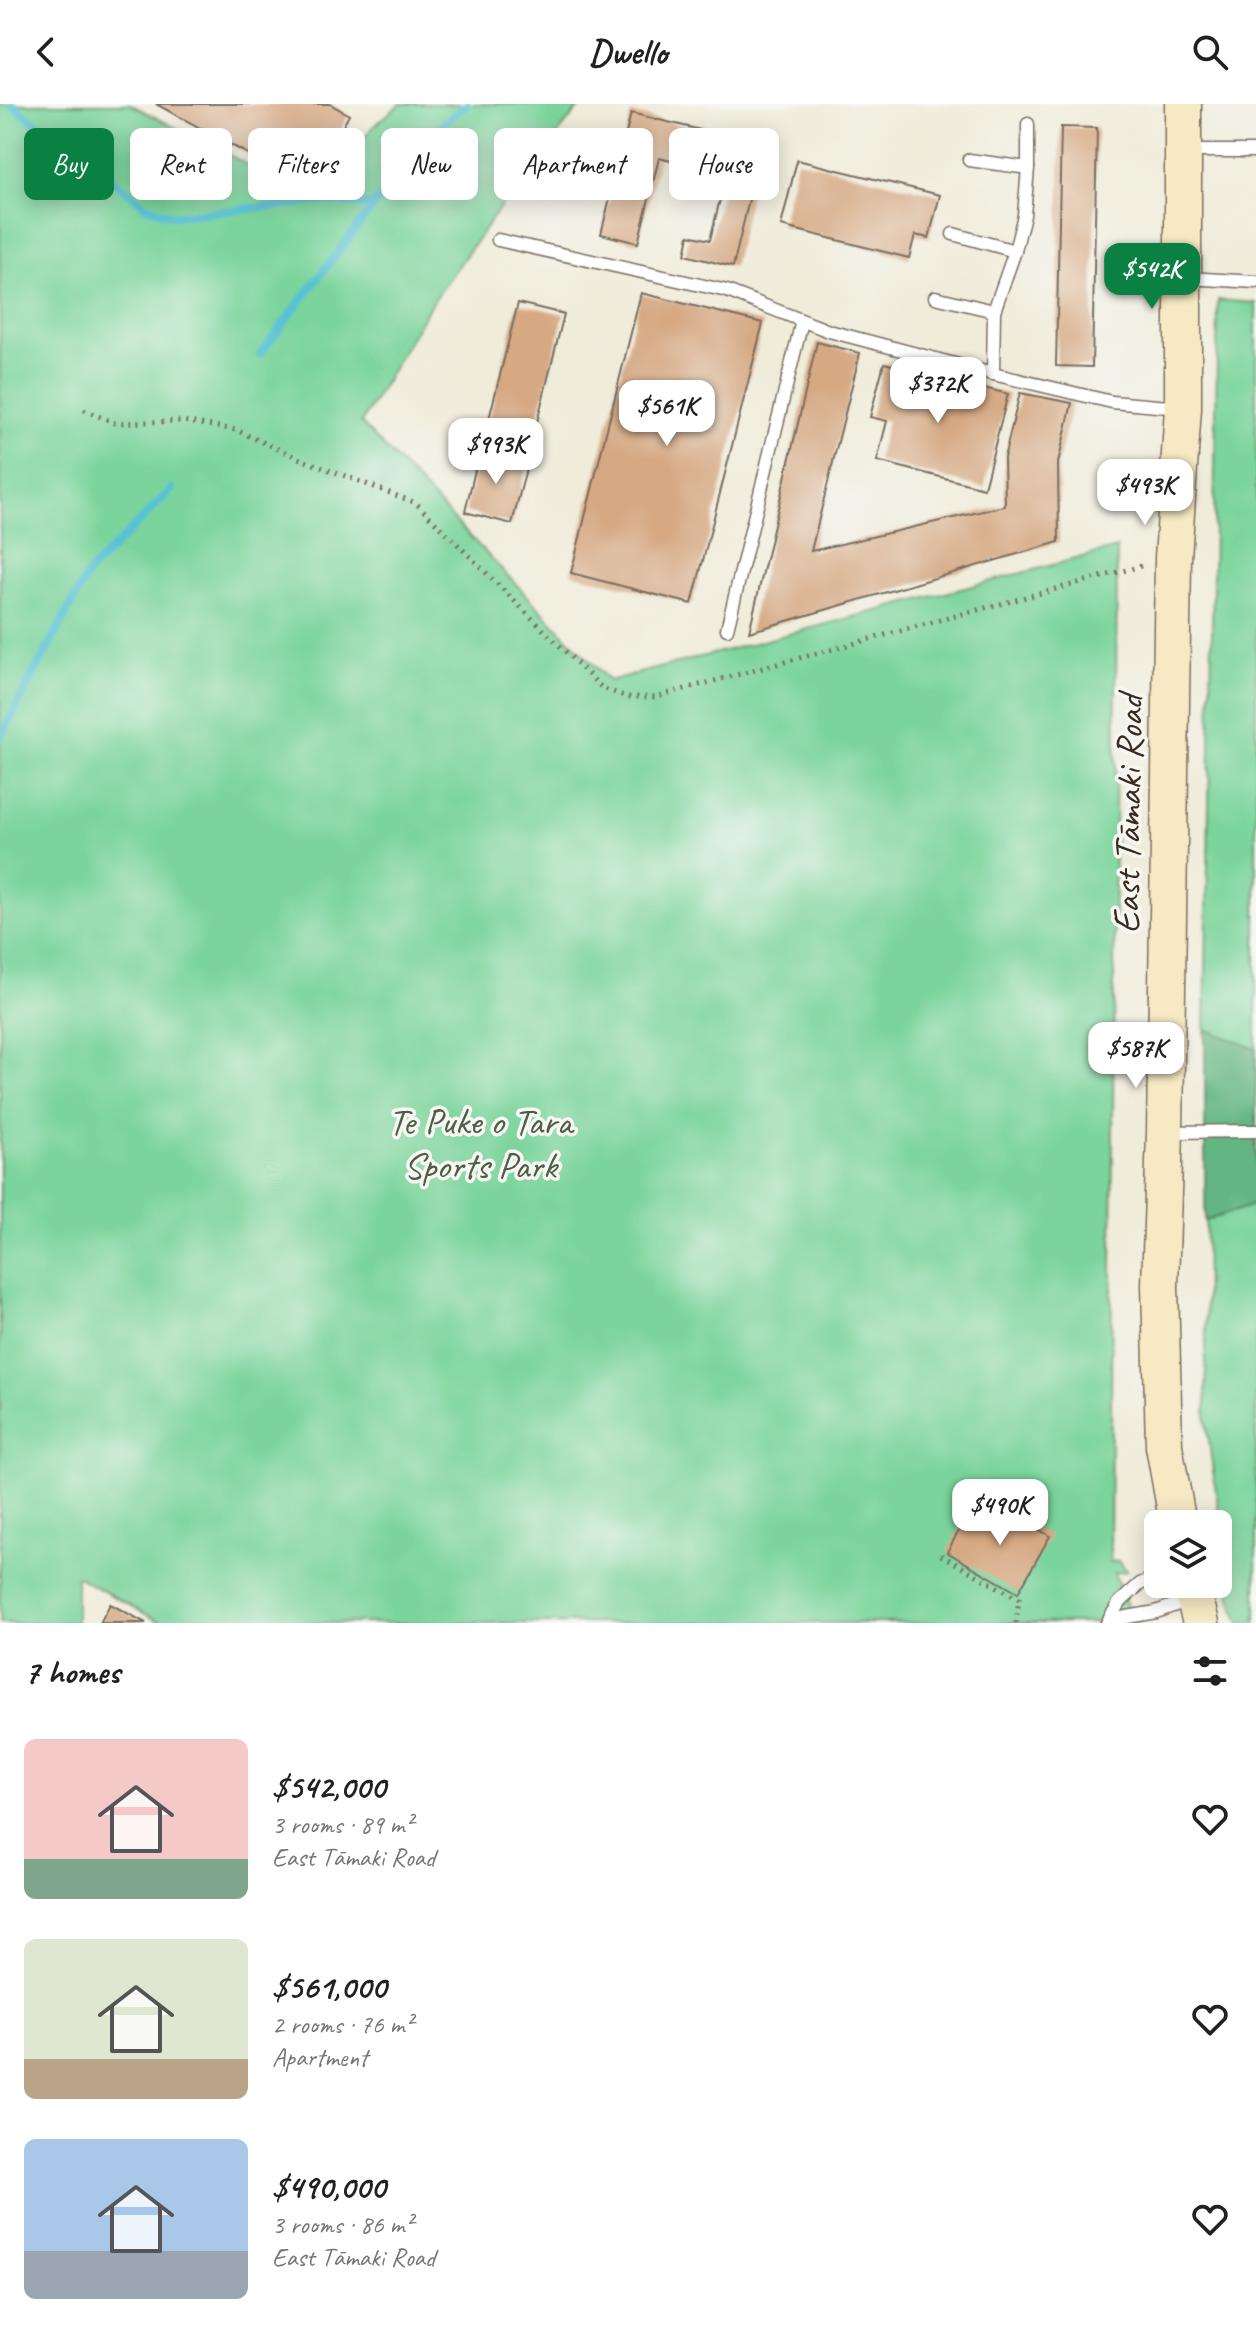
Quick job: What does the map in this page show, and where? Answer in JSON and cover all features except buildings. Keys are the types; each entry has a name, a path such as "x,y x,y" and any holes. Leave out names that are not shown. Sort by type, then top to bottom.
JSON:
{"main road":[{"name":"East Tāmaki Road","path":"1175,1510 1164,1446 1160,1285 1173,558 1183,408 1183,104"}],"lane":[{"path":"993,374 994,311 1024,215 1028,124"},
{"path":"1183,151 1256,151"},
{"path":"969,160 1028,168"},
{"path":"953,234 1015,251"},
{"path":"498,240 727,291 802,321 993,374 1112,402 1183,408"},
{"path":"1182,278 1256,282"},
{"path":"935,297 994,311"},
{"path":"727,629 802,321"},
{"path":"1165,1132 1256,1131"},
{"path":"1109,1621 1119,1603 1144,1582"},
{"path":"1109,1621 1195,1602"}],"path":[{"path":"84,410 115,423 183,421 236,430 298,458 416,503 602,688 627,697 655,697 1173,558"},
{"path":"941,1555 1019,1599 1016,1623"}],"green space":[{"name":"Te Puke o Tara Sports Park","path":"0,104 130,104 176,128 130,128 130,200 232,200 232,157 248,165 248,200 365,200 365,136 400,104 582,104 562,128 494,128 494,200 506,200 429,307 361,423 609,681 1117,548 1110,1562 1119,1561 1127,1571 1114,1573 1134,1623 162,1623 76,1576 76,1623 0,1623"},
{"path":"1218,300 1256,303 1256,1623 1240,1623 1231,1598 1232,1510 1219,1510 1206,1421 1205,1029"},
{"path":"1205,1029 1256,1049 1256,1204 1205,1221"}],"waterway":[{"path":"11,104 149,208 174,216 327,201 372,206"},
{"path":"260,354 423,141 467,104"},
{"path":"0,737 89,572 172,489"}]}
